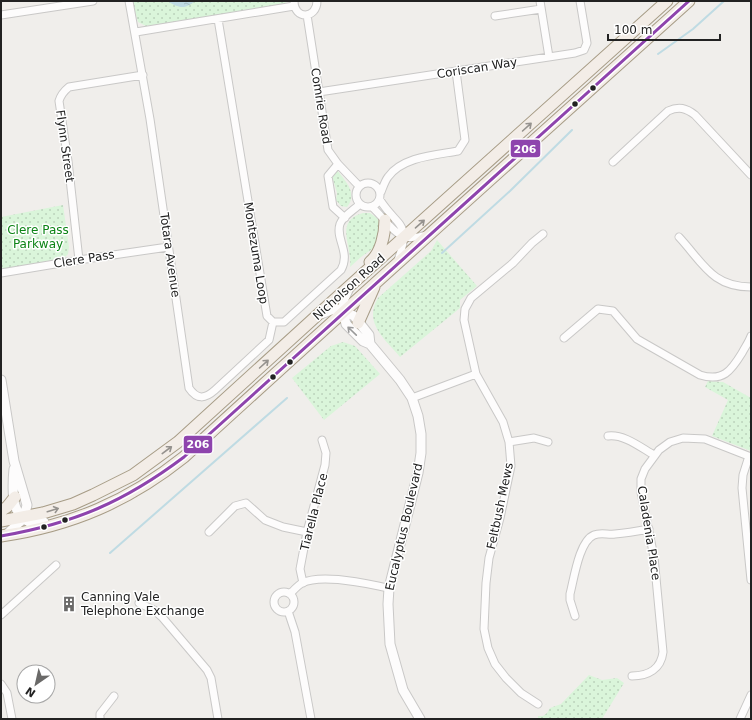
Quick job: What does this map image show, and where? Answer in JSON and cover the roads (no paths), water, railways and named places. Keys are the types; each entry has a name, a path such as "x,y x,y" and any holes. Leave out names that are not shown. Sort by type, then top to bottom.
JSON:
{"main road":[{"path":"612,50 623,32 659,1"},
{"name":"Nicholson Road","path":"1,521 24,518 73,504 112,486 145,467 178,442 667,1"},
{"name":"Nicholson Road","path":"4,536 66,522 105,507 136,491 184,457 343,311 689,1"},
{"path":"351,285 361,270 373,260 381,245 384,234 385,220"},
{"path":"358,323 375,283"},
{"path":"1,511 7,507 15,497"}],"street":[{"path":"1,15 93,1"},
{"name":"Totara Avenue","path":"129,1 136,32 150,119 189,388 194,395 197,397 210,395 269,340 273,322"},
{"path":"136,32 218,19 294,3 297,12 307,15 315,10 319,1"},
{"name":"Coriscan Way","path":"319,92 456,72 575,53 584,50 587,43 580,1"},
{"path":"495,16 541,5 549,57"},
{"name":"Comrie Road","path":"307,15 328,150 338,164 360,186"},
{"name":"Montezuma Loop","path":"218,19 267,316 273,322"},
{"path":"372,207 380,200 381,192 388,177 394,171 413,159 458,151 465,140 456,72"},
{"name":"Flynn Street","path":"79,260 68,161 59,101 60,97 62,92 70,87 143,75"},
{"path":"613,162 668,111 680,107 695,115 751,175"},
{"path":"338,164 328,176 333,207 345,218"},
{"path":"388,177 374,183 365,183 360,186 356,194 356,198 360,204 372,207 395,232 405,237 420,237 430,234"},
{"path":"374,183 381,192"},
{"path":"380,200 402,226 405,237 397,263"},
{"path":"273,322 284,322 341,270 345,259 340,224 360,204"},
{"name":"Feltbush Mews","path":"538,704 521,693 495,664 488,648 484,628 486,583 489,558 500,518 511,466 509,442 503,422 476,374 464,320 467,305 475,293 513,263 543,234"},
{"path":"679,237 712,274 725,283 738,287 751,287"},
{"name":"Clere Pass","path":"1,273 168,247"},
{"path":"318,315 331,310 340,309 343,311 344,299 351,285"},
{"path":"564,338 598,309 613,311 637,339 700,375 709,378 727,374 734,366 751,336"},
{"name":"Eucalyptus Boulevard","path":"343,311 354,316 369,335 370,344"},
{"name":"Eucalyptus Boulevard","path":"343,311 346,324 363,341 370,344 400,380 412,398 418,416 421,434 421,453 418,473 389,588 388,604 390,644 403,690 420,719"},
{"path":"412,398 476,374"},
{"path":"1,380 14,461 27,505 24,518 4,536"},
{"path":"608,436 623,438 654,455"},
{"path":"509,442 534,438 548,442"},
{"name":"Caladenia Place","path":"632,676 643,676 652,672 661,661 663,652 656,575 641,485 644,469 654,455 664,446 676,439 697,438 710,441 750,456"},
{"name":"Tiarella Place","path":"303,583 300,569 307,532 325,465 326,453 322,440"},
{"path":"750,456 743,476 742,488 751,580"},
{"path":"14,461 16,508 29,522 35,524 88,508 105,507"},
{"path":"209,532 235,506 246,503 265,520 283,527 307,532"},
{"path":"575,616 570,600 570,594 581,551 586,540 600,533 613,534 649,529"},
{"path":"1,615 56,565"},
{"path":"290,594 303,583 312,580 332,579 389,588"},
{"path":"281,592 288,592 294,599 294,605 288,611 278,610 275,605 274,602 276,596 281,592"},
{"path":"139,603 154,610 162,617 205,666 211,678 218,719"},
{"path":"288,611 295,632 311,719"},
{"path":"1,684 7,693 12,719"},
{"path":"740,719 751,695"},
{"path":"100,719 100,714 114,696"}],"water":[{"path":"167,1 195,1 188,6 181,7"}],"waterway":[{"path":"658,54 693,29 724,1"},
{"path":"442,253 510,191 572,130"},
{"path":"110,553 287,398"}],"place":[{"name":"Canning Vale Telephone Exchange","path":"69,604"}],"park label":[{"name":"Clere Pass Parkway","path":"38,237"}]}
